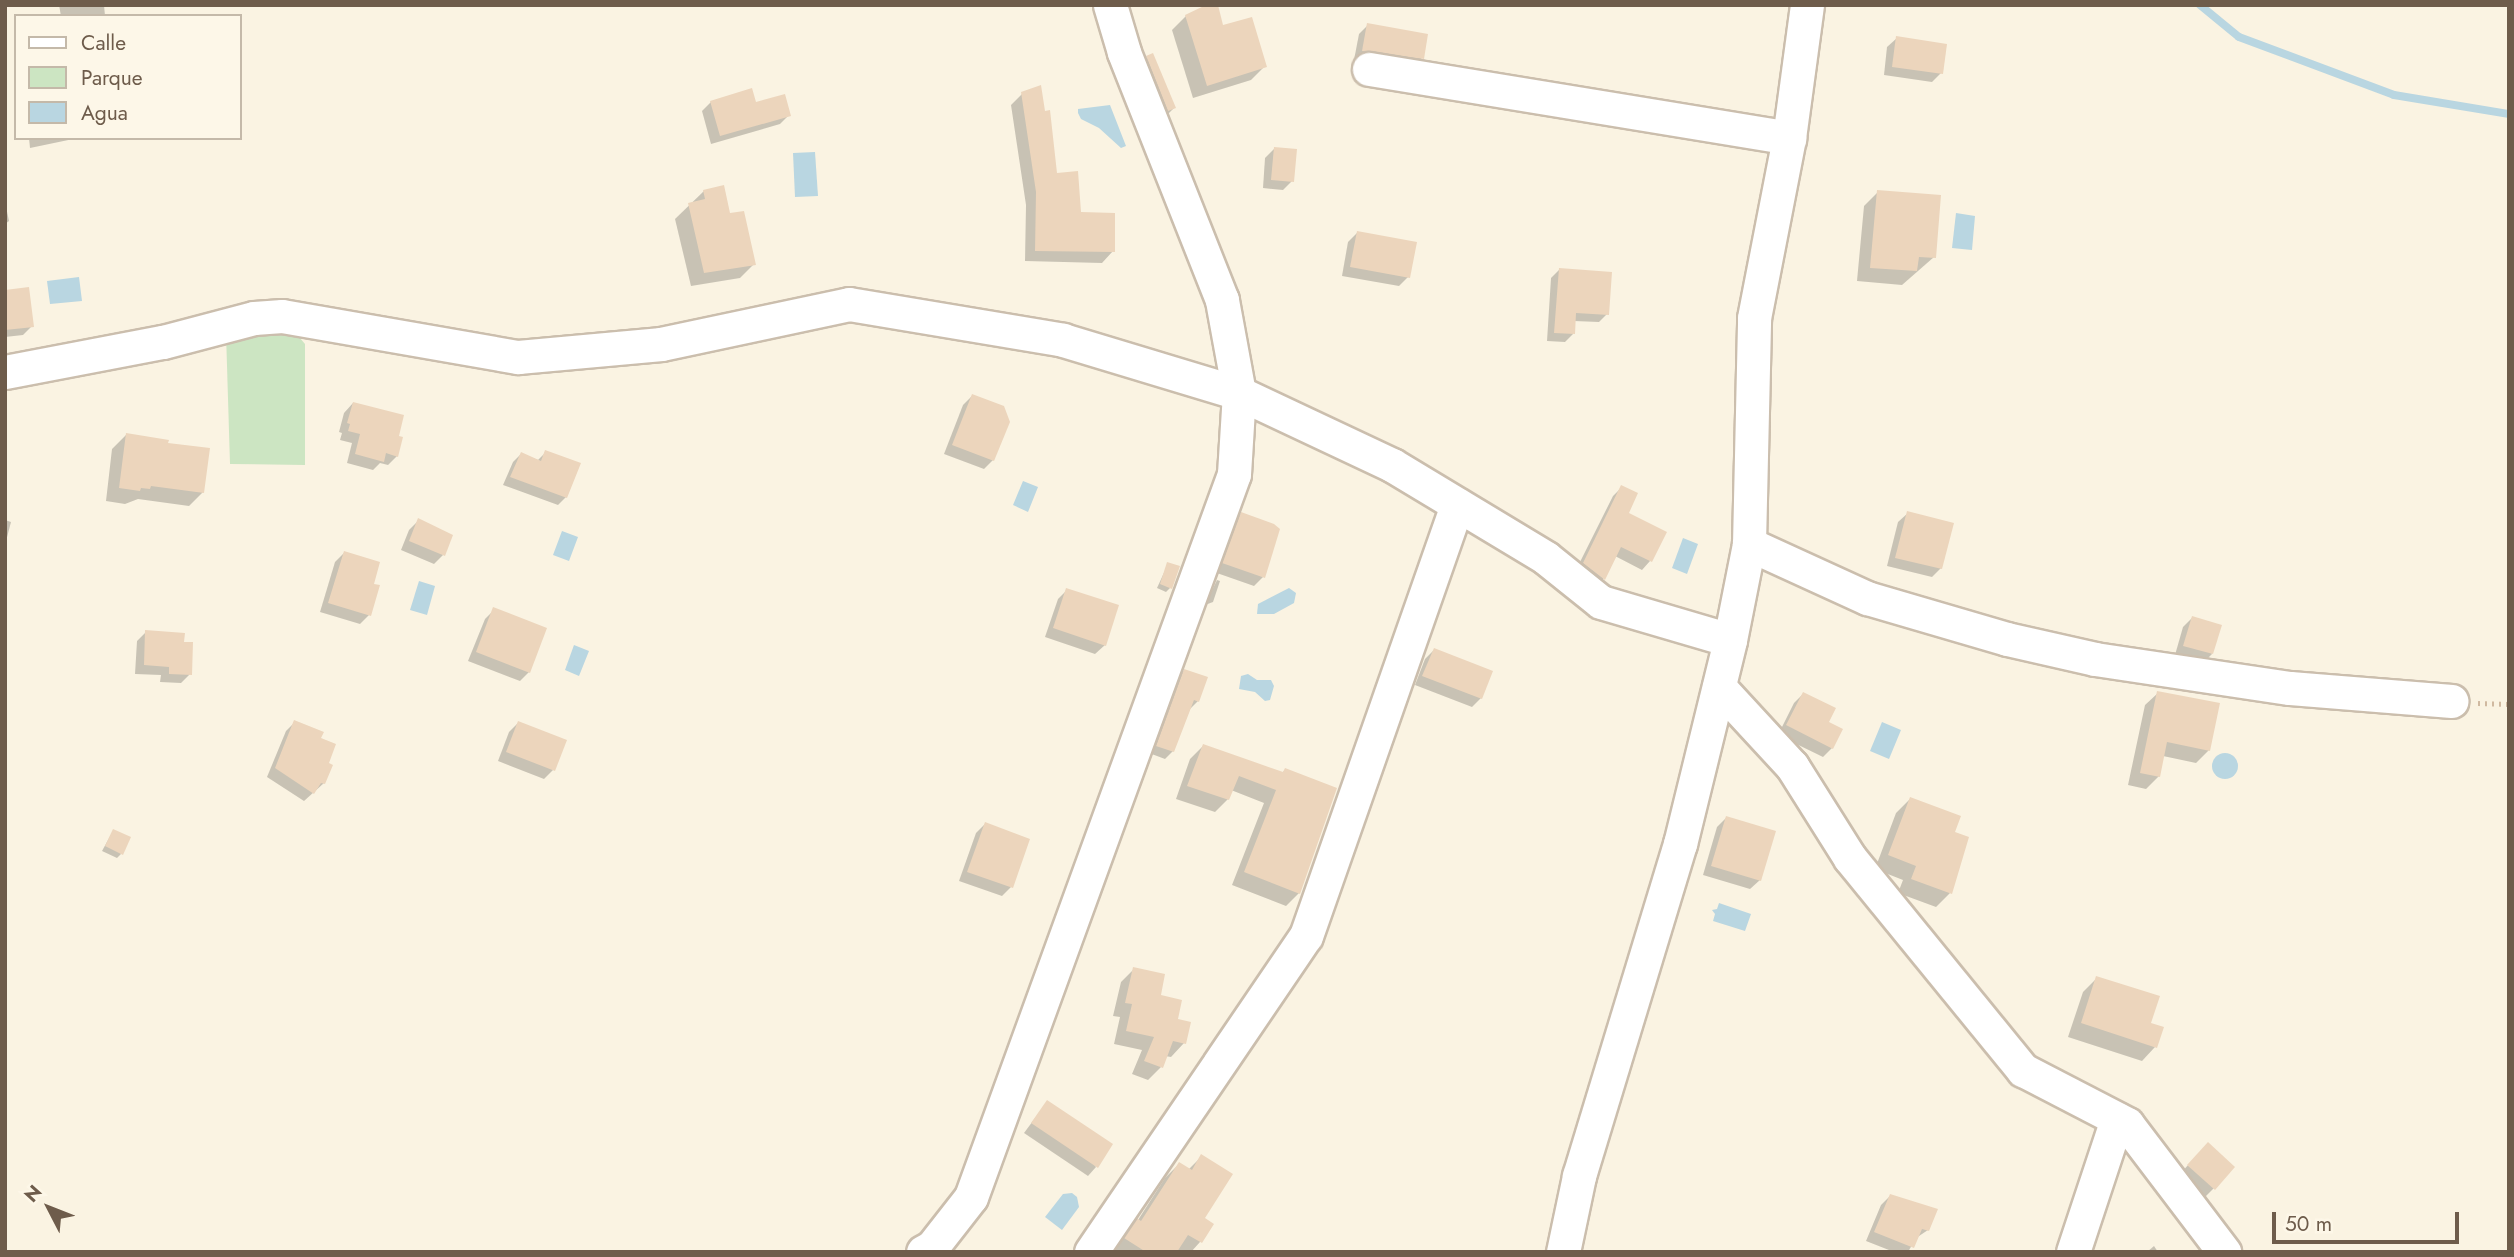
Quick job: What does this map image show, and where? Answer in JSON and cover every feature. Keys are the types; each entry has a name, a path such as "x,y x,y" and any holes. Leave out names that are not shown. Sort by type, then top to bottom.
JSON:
{"street":[{"path":"923,1252 932,1247 971,1197 1031,1039 1234,474 1240,393 1222,300 1124,52 1110,5"},
{"path":"1563,1252 1579,1176 1679,844 1730,640 1749,544 1754,318 1789,138 1807,5"},
{"path":"1369,69 1789,138"},
{"path":"5,372 163,342 254,318 282,316 518,357 661,344 849,304 1063,340 1240,393 1392,466 1546,558 1601,602 1730,640"},
{"path":"1091,1252 1306,936 1457,505"},
{"path":"1749,544 1867,598 1971,629 2082,656 2290,688 2451,701"},
{"path":"1719,687 1792,766 1850,858 2023,1070 2127,1124 2224,1252"},
{"path":"2073,1252 2117,1119"}],"green space":[{"path":"294,331 305,344 305,465 230,464 226,333"}],"water":[{"path":"1110,105 1126,146 1121,148 1099,128 1081,119 1078,113 1078,109"},
{"path":"815,152 818,196 795,197 793,153"},
{"path":"1956,213 1975,216 1972,250 1952,248"},
{"path":"79,277 82,301 50,304 47,281"},
{"path":"1023,481 1038,487 1028,512 1013,505"},
{"path":"562,531 578,537 569,561 553,555"},
{"path":"1683,538 1698,544 1687,574 1672,568"},
{"path":"419,581 435,586 427,615 410,610"},
{"path":"1289,588 1296,593 1294,603 1274,614 1257,614 1258,604"},
{"path":"574,645 589,651 579,676 565,670"},
{"path":"1248,674 1257,680 1271,680 1274,686 1270,700 1265,701 1255,692 1239,689 1241,676"},
{"path":"1882,722 1901,730 1889,759 1870,751"},
{"path":"2225,753 2234,757 2238,766 2234,775 2225,779 2216,775 2212,766 2216,757"},
{"path":"1719,903 1751,914 1745,931 1713,921 1715,914 1712,910 1717,909"},
{"path":"1072,1193 1077,1197 1079,1207 1062,1230 1045,1217 1063,1194"}],"building":[{"path":"1206,5 1218,5 1223,25 1252,17 1267,67 1207,86 1185,15"},
{"path":"1367,23 1428,34 1424,59 1362,51"},
{"path":"1896,36 1947,44 1943,74 1892,67"},
{"path":"1153,53 1176,108 1168,111 1146,56"},
{"path":"1041,85 1045,111 1050,110 1057,173 1078,171 1081,212 1115,213 1115,252 1035,251 1036,192 1021,92"},
{"path":"752,88 756,102 785,94 791,116 720,136 710,101"},
{"path":"1274,147 1297,149 1294,182 1271,180"},
{"path":"724,185 730,213 744,211 756,265 704,273 688,203 705,199 703,190"},
{"path":"1877,190 1941,195 1936,258 1919,257 1917,271 1870,268"},
{"path":"1357,231 1417,242 1410,278 1350,267"},
{"path":"1559,268 1612,272 1609,315 1576,313 1575,334 1554,333"},
{"path":"29,287 34,327 5,330 5,290"},
{"path":"972,394 1004,406 1010,422 994,461 952,445"},
{"path":"353,402 404,415 399,436 403,437 398,457 386,453 384,462 355,454 360,434 348,431 350,424 347,423"},
{"path":"126,433 169,440 168,443 210,448 204,493 151,486 150,489 141,488 140,491 119,488"},
{"path":"545,450 581,463 567,498 510,477 521,452 541,461"},
{"path":"1621,485 1638,493 1629,513 1667,532 1652,562 1621,547 1605,580 1583,563"},
{"path":"1907,511 1954,523 1942,569 1895,558"},
{"path":"1241,512 1274,524 1280,529 1265,578 1222,563"},
{"path":"418,518 453,535 445,556 409,541"},
{"path":"344,551 380,562 374,584 380,585 371,616 328,603"},
{"path":"1167,562 1180,566 1172,589 1160,584"},
{"path":"1066,588 1119,605 1106,646 1053,628"},
{"path":"493,607 547,628 530,673 476,652"},
{"path":"2192,616 2222,625 2213,654 2183,646"},
{"path":"145,630 185,633 184,642 193,642 192,675 169,674 169,667 144,665"},
{"path":"1434,648 1493,671 1482,699 1422,676"},
{"path":"1184,669 1208,677 1199,702 1194,700 1174,752 1156,746"},
{"path":"2157,691 2220,703 2210,751 2167,742 2160,777 2140,773"},
{"path":"1803,692 1836,708 1829,722 1843,729 1833,749 1786,725"},
{"path":"294,720 324,732 321,738 336,744 329,763 333,765 325,784 321,783 314,794 275,768"},
{"path":"518,721 567,740 555,771 506,752"},
{"path":"1203,744 1283,772 1285,768 1337,788 1300,894 1244,872 1276,790 1239,776 1229,800 1187,786"},
{"path":"1910,797 1961,816 1955,832 1969,837 1952,894 1911,879 1916,866 1888,855"},
{"path":"1726,816 1776,831 1761,881 1711,866"},
{"path":"985,822 1030,839 1013,888 967,872"},
{"path":"113,829 131,837 123,855 105,846"},
{"path":"1133,967 1165,974 1161,995 1182,1000 1178,1019 1191,1022 1186,1044 1173,1041 1163,1068 1144,1061 1154,1037 1126,1031 1132,1004 1125,1003"},
{"path":"2096,976 2160,996 2151,1023 2164,1027 2157,1048 2081,1023"},
{"path":"1047,1100 1113,1144 1098,1168 1031,1123"},
{"path":"2208,1142 2235,1167 2215,1190 2187,1165"},
{"path":"1201,1154 1233,1174 1205,1218 1214,1224 1202,1243 1188,1235 1177,1252 1146,1252 1124,1238 1137,1218 1141,1221 1179,1162 1192,1170"},
{"path":"1890,1194 1938,1209 1929,1231 1922,1229 1914,1248 1874,1232"}],"waterway":[{"path":"2200,5 2239,37 2394,95 2509,114"}]}
